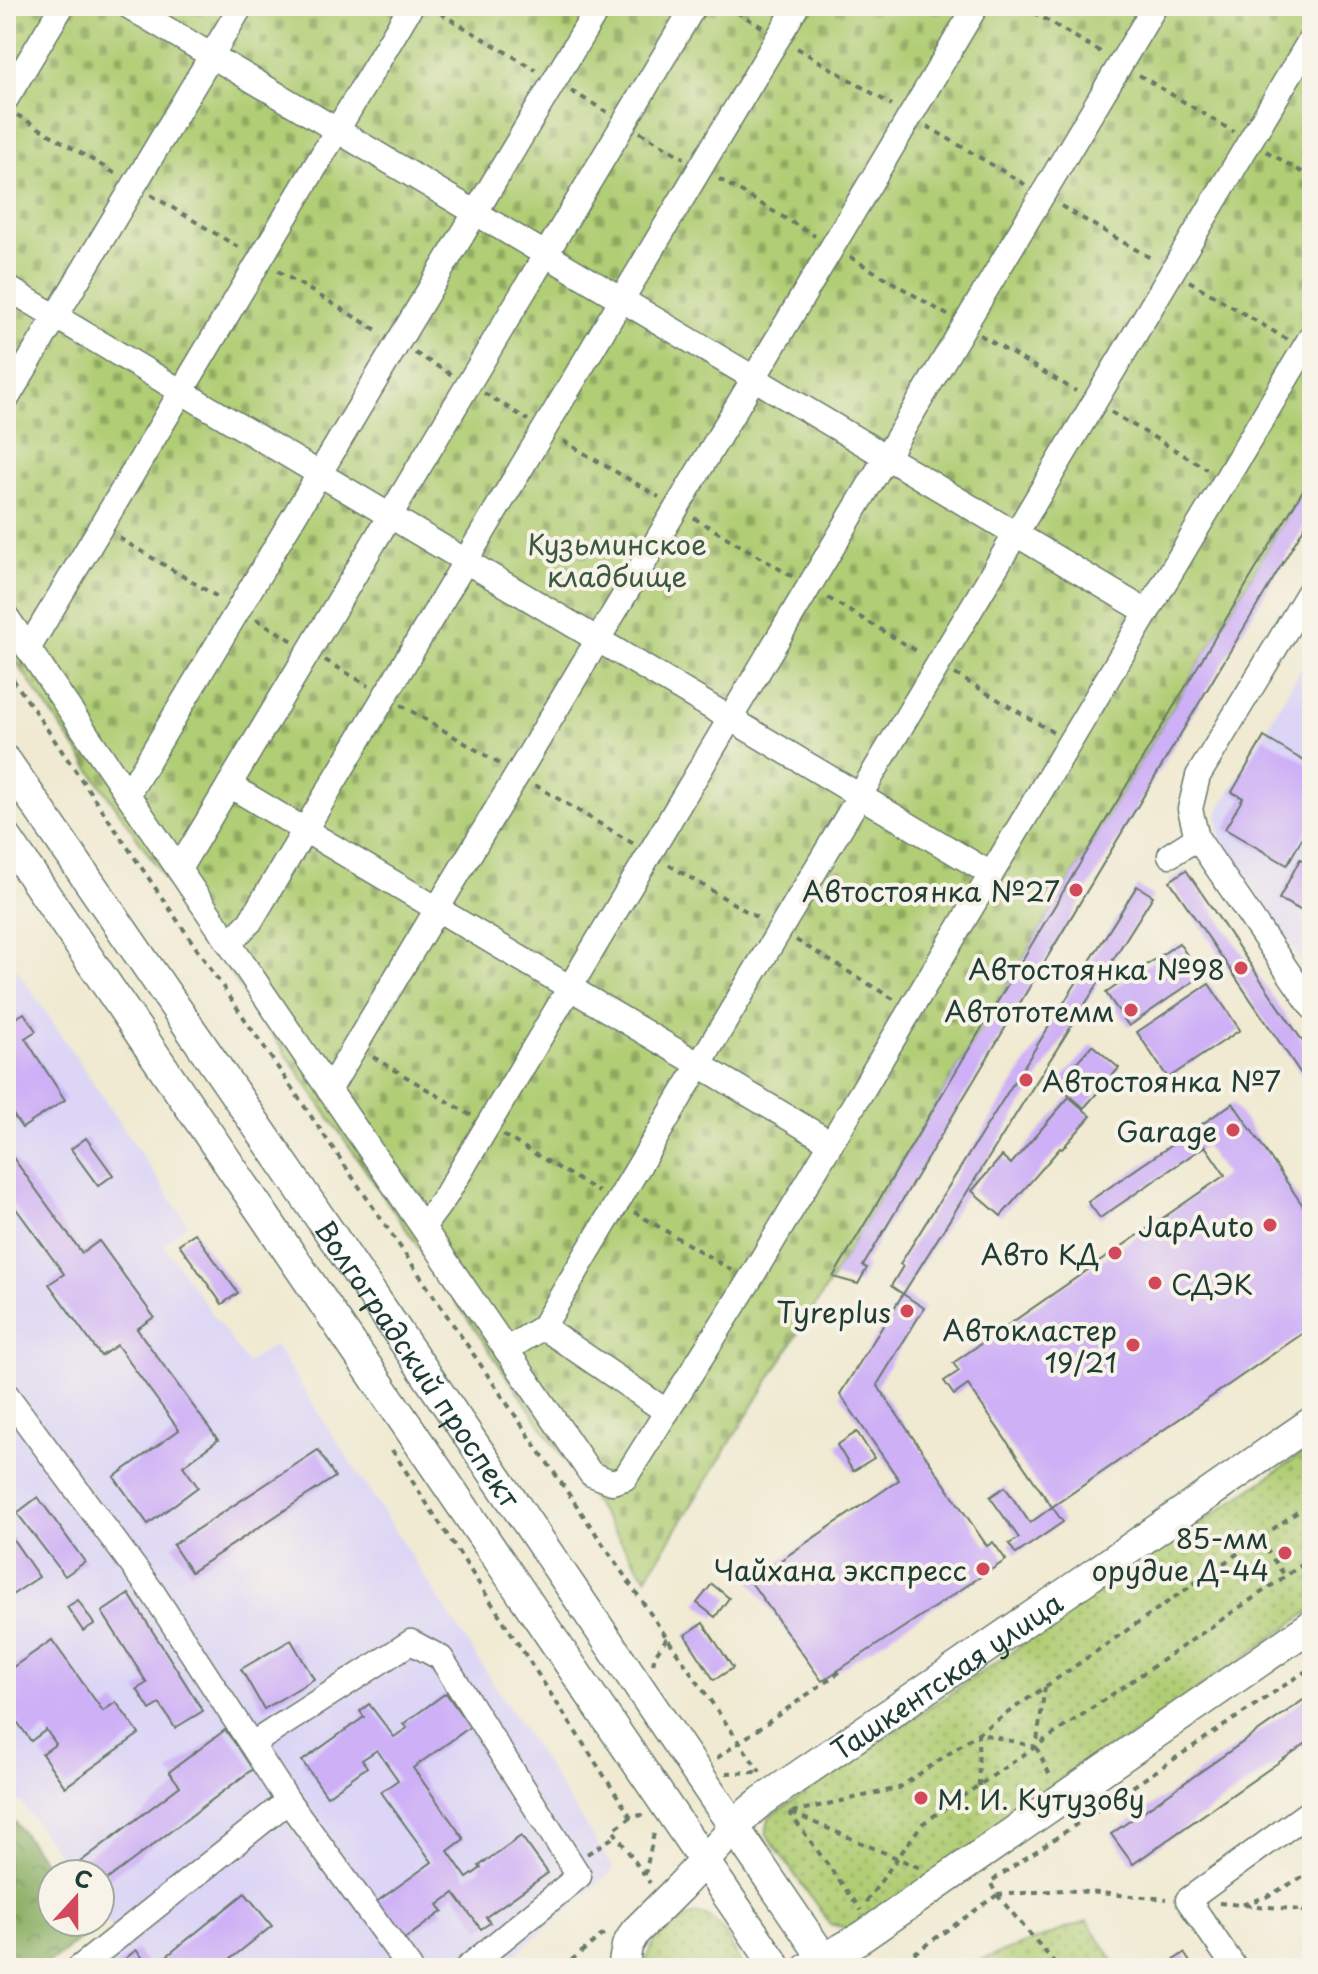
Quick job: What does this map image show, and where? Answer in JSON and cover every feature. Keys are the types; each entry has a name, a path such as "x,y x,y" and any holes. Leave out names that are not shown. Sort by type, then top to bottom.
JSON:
{"main road":[{"name":"Волгоградский проспект","path":"6,761 734,1828 821,1965"},
{"name":"Волгоградский проспект","path":"6,837 777,1968"},
{"name":"Ташкентская улица","path":"623,1968 627,1946 635,1932 762,1801 1312,1422"},
{"path":"821,1965 1312,1625"}],"street":[{"path":"6,99 62,6"},
{"path":"128,6 1147,612"},
{"path":"6,400 241,6"},
{"path":"28,649 411,6"},
{"path":"128,794 599,6"},
{"path":"179,869 694,6"},
{"path":"229,943 250,922 797,6"},
{"path":"329,1090 976,6"},
{"path":"423,1227 445,1197 1155,6"},
{"path":"506,1350 543,1327 1312,37"},
{"path":"6,287 991,874"},
{"path":"6,616 591,1474 612,1482 625,1478 749,1281 1308,342"},
{"path":"1312,587 1198,776 1190,809 1197,838 1312,1007"},
{"path":"229,785 831,1143"},
{"path":"1170,855 1197,838"},
{"path":"543,1327 667,1412"},
{"path":"6,1394 153,1593 288,1801 410,1968"},
{"path":"252,1744 411,1642 441,1658 579,1876 467,1968"},
{"path":"79,1968 288,1801"},
{"path":"1235,1968 1188,1900 1312,1810"}],"path":[{"path":"726,6 1172,271 1308,342"},
{"path":"1023,6 1312,178"},
{"path":"6,669 667,1638 740,1743 747,1753 760,1772 725,1773 715,1759 740,1743 841,1671"},
{"path":"356,1047 749,1281"},
{"path":"789,1812 899,1788 1312,1502"},
{"path":"1259,1539 1285,1576"},
{"path":"789,1812 860,1910 922,1824 1312,1558"},
{"path":"655,1673 653,1661 667,1638"},
{"path":"1059,1968 997,1895 990,1882 1312,1667"},
{"path":"1045,1687 1036,1747 1056,1788"},
{"path":"978,1733 1036,1747"},
{"path":"978,1733 979,1786"},
{"path":"789,1812 922,1869"},
{"path":"645,1875 654,1833 641,1815 631,1817 613,1830 617,1835 645,1875 653,1886"},
{"path":"572,1864 617,1835"},
{"path":"1241,1905 1266,1897 1312,1872"},
{"path":"897,1968 997,1895 1063,1890 1303,1910 1312,1903"},
{"path":"1303,1910 1312,1923"},
{"path":"562,1968 608,1930"}],"shaded area":[{"path":"1312,649 1312,977 1221,839 1217,814"},
{"path":"6,953 188,1224 163,1244 247,1363 275,1345 614,1870 500,1968 93,1968 123,1944 116,1935 116,1858 61,1858 20,1801 6,1809"}],"green space":[{"name":"Кузьминское кладбище","path":"6,6 1312,6 1312,475 833,1277 646,1578 6,647"},
{"path":"1312,1447 1312,1610 854,1930 830,1924 766,1834 769,1817"},
{"path":"14,1821 41,1858 36,1858 36,1938 82,1938 42,1968 6,1968 6,1827"},
{"path":"695,1914 710,1918 718,1925 734,1950 740,1968 644,1968 651,1948 661,1934"},
{"path":"1087,1921 1118,1968 959,1968"}],"building":[{"name":"Автостоянка №27","path":"1312,475 1312,514 863,1266 867,1268 858,1284 833,1277"},
{"path":"1264,737 1312,766 1312,821 1287,865 1225,829 1243,798 1232,792"},
{"path":"1300,859 1312,865 1312,916 1279,899"},
{"name":"Автостоянка №98","path":"1186,870 1312,1055 1312,1090 1170,881"},
{"name":"Автостоянка №7","path":"1137,886 1153,896 903,1294 891,1286 903,1266 900,1264"},
{"path":"1179,943 1201,976 1129,1026 1106,993"},
{"path":"1209,984 1240,1030 1168,1078 1137,1032"},
{"path":"24,1013 36,1031 25,1038 65,1100 22,1128 6,1104 6,1016 10,1022"},
{"path":"1092,1045 1119,1068 1084,1108 1057,1084"},
{"path":"1069,1097 1091,1116 1001,1216 972,1191 1002,1156 1011,1164"},
{"name":"Автокластер 19/21","path":"1233,1103 1312,1219 1312,1327 1052,1507 968,1385 954,1395 944,1381 959,1371 953,1363 1225,1175 1205,1146 1100,1218 1088,1202"},
{"path":"86,1138 113,1175 98,1186 71,1149"},
{"path":"6,1148 82,1253 99,1241 154,1317 137,1329 218,1440 183,1466 198,1487 148,1524 114,1477 179,1430 117,1345 101,1356 49,1284 64,1274 6,1195"},
{"path":"195,1233 238,1293 222,1304 179,1244"},
{"path":"903,1294 924,1308 877,1385 987,1546 993,1542 1006,1560 822,1681 750,1581 899,1480 840,1394"},
{"path":"857,1432 874,1458 853,1471 837,1445"},
{"path":"318,1450 335,1477 191,1572 173,1545"},
{"path":"1005,1487 1030,1523 1052,1507 1063,1522 1016,1554 1009,1544 1019,1538 990,1497"},
{"path":"38,1497 85,1562 65,1576 17,1513"},
{"path":"10,1535 39,1577 6,1599 6,1538"},
{"path":"712,1584 729,1598 715,1617 697,1603"},
{"path":"129,1594 203,1711 175,1728 160,1704 150,1710 137,1689 147,1683 102,1612"},
{"path":"78,1600 94,1624 83,1631 67,1607"},
{"path":"703,1623 733,1668 714,1680 685,1635"},
{"path":"52,1640 103,1711 116,1702 139,1734 65,1787 42,1754 56,1744 46,1730 31,1741 6,1706 6,1672"},
{"path":"291,1640 314,1679 264,1709 241,1669"},
{"path":"446,1693 470,1727 413,1768 464,1839 448,1851 467,1878 521,1836 548,1873 486,1917 490,1923 481,1929 454,1893 438,1905 443,1911 402,1941 375,1903 432,1862 381,1792 398,1780 377,1750 362,1760 367,1767 327,1796 302,1761 364,1717 360,1711 369,1704 394,1737 407,1728 403,1724"},
{"path":"1312,1694 1312,1739 1133,1864 1111,1834"},
{"path":"225,1730 254,1768 116,1873 116,1858 86,1858 180,1786 169,1772"},
{"path":"245,1893 272,1926 219,1968 152,1968"},
{"path":"136,1950 151,1968 114,1968"},
{"path":"1184,1953 1194,1968 1162,1968"}],"place":[{"name":"Автостоянка №27","path":"1076,890"},
{"name":"Автостоянка №98","path":"1241,968"},
{"name":"Автототемм","path":"1131,1010"},
{"name":"Автостоянка №7","path":"1026,1080"},
{"name":"Garage","path":"1233,1130"},
{"name":"JapAuto","path":"1270,1225"},
{"name":"Авто КД","path":"1115,1253"},
{"name":"СДЭК","path":"1155,1283"},
{"name":"Tyreplus","path":"907,1311"},
{"name":"Автокластер 19/21","path":"1133,1345"},
{"name":"85-мм орудие Д-44","path":"1285,1553"},
{"name":"Чайхана экспресс","path":"983,1569"},
{"name":"М. И. Кутузову","path":"921,1798"}]}
